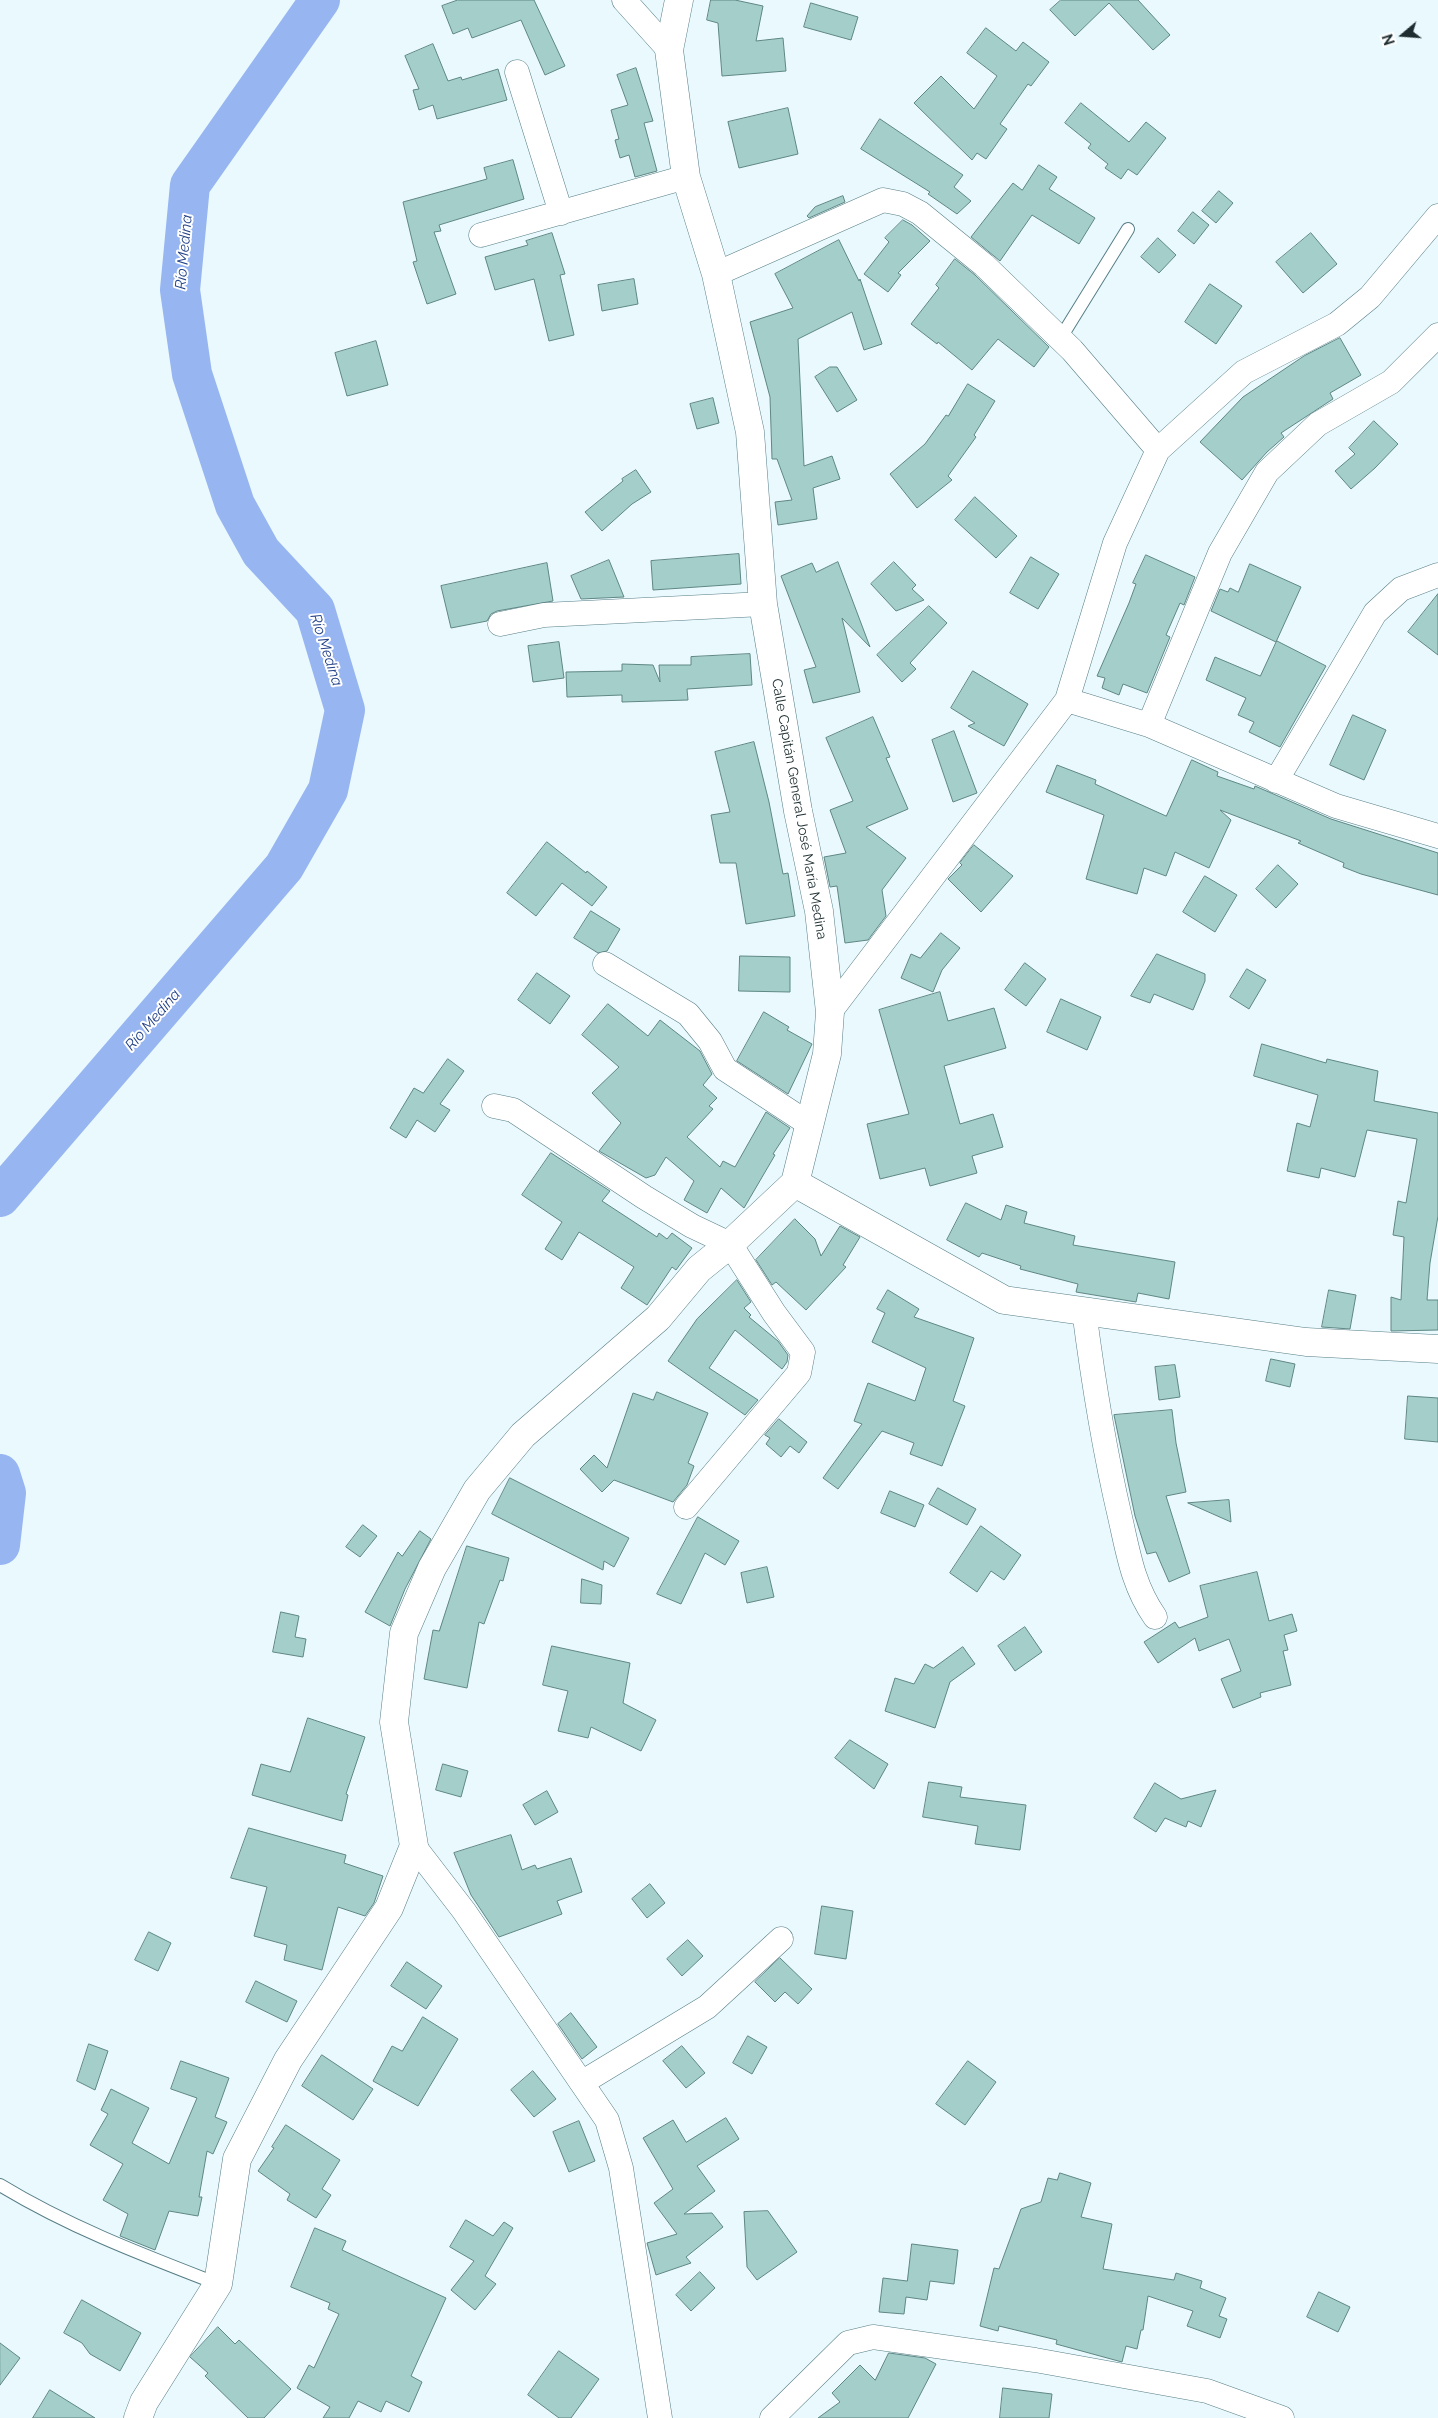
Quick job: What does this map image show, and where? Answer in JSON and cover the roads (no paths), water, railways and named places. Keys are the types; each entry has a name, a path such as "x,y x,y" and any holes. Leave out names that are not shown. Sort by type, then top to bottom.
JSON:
{"street":[{"path":"624,0 669,50"},
{"name":"Calle Capitán General José María Medina","path":"679,0 669,50 686,177 716,274 750,432 763,604 798,811 819,911 830,1012 827,1054 795,1183"},
{"path":"517,72 561,213"},
{"path":"481,235 561,213 613,196 686,177"},
{"path":"716,274 883,200 903,204 920,213 984,265 1060,339 1158,450"},
{"path":"830,1012 1067,700 1116,543 1158,450 1244,372 1337,324 1363,303 1438,216"},
{"path":"1149,725 1220,553 1267,472 1318,424 1391,382 1438,335"},
{"path":"1276,781 1375,612 1400,589 1438,575"},
{"path":"500,624 544,615 763,604"},
{"path":"1067,700 1149,725 1336,806 1438,836"},
{"path":"605,964 688,1014 710,1041 725,1070 810,1124"},
{"path":"494,1106 513,1110 692,1226 730,1244 774,1313 803,1352 799,1373 686,1507"},
{"path":"660,2418 621,2168 607,2120 583,2082 521,1996 464,1911 414,1846 394,1722 404,1633 432,1568 477,1490 523,1435 658,1318 699,1269 730,1244 795,1183 1004,1300 1306,1342 1438,1349"},
{"path":"1084,1310 1105,1454 1134,1580 1145,1603 1155,1616"},
{"path":"144,2416 144,2402 218,2284 237,2160 288,2060 389,1908 414,1846"},
{"path":"583,2082 707,2007 781,1939"},
{"path":"772,2418 848,2343 873,2337 1036,2360 1207,2391 1282,2418"}],"lane":[{"path":"1060,339 1128,229"},
{"path":"0,2185 39,2209 113,2244 218,2284"}],"waterway":[{"name":"Río Medina","path":"0,1197 284,867 328,790 345,710 315,610 261,552 235,505 192,374 180,290 190,185 320,0"},
{"name":"Río Medina","path":"0,1474 6,1493 0,1545"}]}
